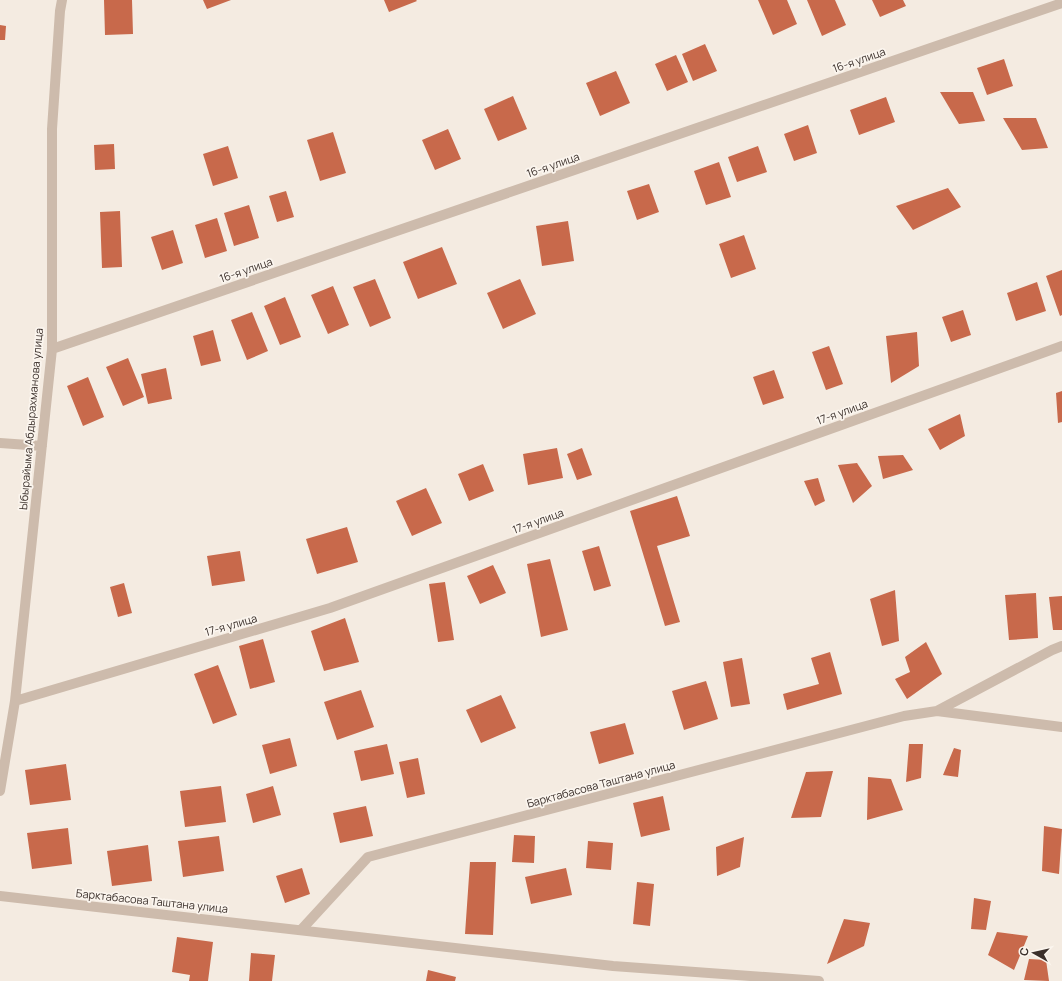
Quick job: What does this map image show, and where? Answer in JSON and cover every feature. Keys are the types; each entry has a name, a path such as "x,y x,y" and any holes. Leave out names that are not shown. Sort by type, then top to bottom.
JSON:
{"street":[{"name":"Ыбырайыма Абдырахманова улица","path":"0,791 15,701 52,349 52,129 62,0"},
{"name":"16-я улица","path":"52,349 1062,3"},
{"name":"17-я улица","path":"15,701 330,608 1062,346"},
{"path":"0,443 42,446"},
{"name":"Барктабасова Таштана улица","path":"937,711 1062,646"},
{"name":"Барктабасова Таштана улица","path":"300,930 368,857 904,716 937,711 1062,727"},
{"name":"Барктабасова Таштана улица","path":"0,896 613,966 819,981"}],"building":[{"path":"104,0 132,0 133,34 105,35"},
{"path":"203,0 231,0 207,9"},
{"path":"384,0 416,0 417,1 389,12"},
{"path":"758,0 787,0 797,24 773,35"},
{"path":"807,0 835,0 846,25 822,36"},
{"path":"872,0 903,0 906,6 880,17"},
{"path":"0,25 6,26 5,40 0,40"},
{"path":"705,44 717,71 693,81 682,54"},
{"path":"676,55 688,82 667,91 655,64"},
{"path":"1004,59 1013,86 987,95 977,68"},
{"path":"616,71 630,103 600,116 586,83"},
{"path":"940,92 973,92 985,121 959,124"},
{"path":"513,96 527,129 498,141 484,109"},
{"path":"886,97 895,122 859,135 850,110"},
{"path":"1003,118 1036,118 1048,148 1022,150"},
{"path":"808,125 817,153 794,161 784,134"},
{"path":"448,129 461,159 435,170 422,140"},
{"path":"333,132 346,173 320,181 307,140"},
{"path":"114,144 115,169 95,170 94,145"},
{"path":"228,146 238,178 213,186 203,154"},
{"path":"758,146 767,172 737,182 728,157"},
{"path":"719,162 731,197 706,205 694,171"},
{"path":"649,184 659,212 637,220 627,191"},
{"path":"948,188 961,207 913,230 896,206"},
{"path":"286,191 294,217 277,222 269,196"},
{"path":"249,205 259,238 234,246 224,213"},
{"path":"120,211 122,267 102,268 100,212"},
{"path":"217,218 227,251 205,258 195,225"},
{"path":"568,221 574,261 542,266 536,226"},
{"path":"173,230 183,263 162,270 151,237"},
{"path":"744,235 756,269 731,278 719,244"},
{"path":"442,247 457,284 418,299 403,262"},
{"path":"1062,270 1062,315 1060,316 1046,276"},
{"path":"375,279 391,318 370,327 353,287"},
{"path":"520,279 536,314 503,329 487,293"},
{"path":"1037,282 1046,311 1016,321 1007,293"},
{"path":"333,286 349,325 328,334 311,295"},
{"path":"285,297 301,337 280,345 264,306"},
{"path":"963,310 971,335 951,342 942,317"},
{"path":"252,312 268,351 247,360 231,320"},
{"path":"213,330 221,361 201,366 193,336"},
{"path":"917,332 919,366 891,383 886,336"},
{"path":"829,346 843,384 826,390 812,352"},
{"path":"128,358 144,397 123,406 106,367"},
{"path":"166,368 172,399 148,404 141,374"},
{"path":"774,370 784,398 763,405 753,377"},
{"path":"88,377 104,417 83,426 67,386"},
{"path":"1062,391 1062,422 1058,423 1056,393"},
{"path":"960,414 965,436 940,450 928,429"},
{"path":"557,448 563,478 528,485 523,454"},
{"path":"582,448 592,475 577,480 567,454"},
{"path":"903,455 913,470 883,479 878,456"},
{"path":"857,463 872,486 853,503 838,465"},
{"path":"483,464 494,491 469,501 458,474"},
{"path":"818,478 825,501 815,506 804,481"},
{"path":"426,488 442,523 412,536 396,501"},
{"path":"677,496 690,536 657,546 680,622 665,626 630,511"},
{"path":"347,527 358,562 317,574 306,539"},
{"path":"599,546 611,586 594,591 582,551"},
{"path":"240,551 245,581 212,586 207,556"},
{"path":"550,559 568,630 541,637 527,564"},
{"path":"493,565 506,593 480,604 467,576"},
{"path":"445,582 454,640 438,642 429,584"},
{"path":"124,583 132,613 118,617 110,587"},
{"path":"895,590 899,641 882,646 870,599"},
{"path":"1036,593 1038,638 1009,640 1005,595"},
{"path":"1062,596 1062,630 1053,630 1049,597"},
{"path":"345,618 359,662 324,671 311,631"},
{"path":"263,639 275,682 250,689 239,646"},
{"path":"926,642 942,674 907,699 895,679 910,672 905,657"},
{"path":"830,652 842,694 787,710 783,694 819,684 811,658"},
{"path":"742,658 750,704 731,707 723,662"},
{"path":"218,665 237,715 213,724 194,674"},
{"path":"706,681 718,719 684,730 672,691"},
{"path":"361,690 374,727 337,740 324,702"},
{"path":"501,695 516,728 481,743 466,710"},
{"path":"625,723 634,754 599,764 590,732"},
{"path":"290,738 297,766 270,774 262,745"},
{"path":"387,744 394,774 361,781 354,751"},
{"path":"909,744 923,744 921,778 906,782"},
{"path":"954,748 961,750 958,777 943,775"},
{"path":"418,758 425,794 407,798 399,762"},
{"path":"66,764 71,800 30,805 25,770"},
{"path":"833,771 821,817 791,818 806,772"},
{"path":"868,777 891,779 903,810 867,820"},
{"path":"221,786 226,822 185,827 180,791"},
{"path":"273,786 281,815 253,823 246,794"},
{"path":"663,796 670,830 641,837 633,803"},
{"path":"366,806 373,836 340,843 333,813"},
{"path":"1044,826 1062,829 1059,874 1042,871"},
{"path":"68,828 72,864 32,869 27,833"},
{"path":"514,835 535,836 534,863 512,862"},
{"path":"219,836 224,871 183,877 178,841"},
{"path":"744,837 740,867 717,876 716,847"},
{"path":"588,841 613,843 611,870 586,868"},
{"path":"148,845 152,881 112,886 107,851"},
{"path":"470,862 496,862 493,935 465,934"},
{"path":"302,868 310,894 285,903 276,876"},
{"path":"566,868 572,895 531,904 525,877"},
{"path":"637,882 654,884 650,926 633,924"},
{"path":"974,898 991,901 986,930 971,929"},
{"path":"844,919 870,923 864,946 827,964"},
{"path":"997,932 1028,936 1014,970 988,955"},
{"path":"177,937 213,942 208,981 189,981 190,975 172,972"},
{"path":"251,953 275,955 272,981 249,981"},
{"path":"1029,959 1046,960 1049,981 1024,980"},
{"path":"428,970 456,977 455,981 426,981"}]}
